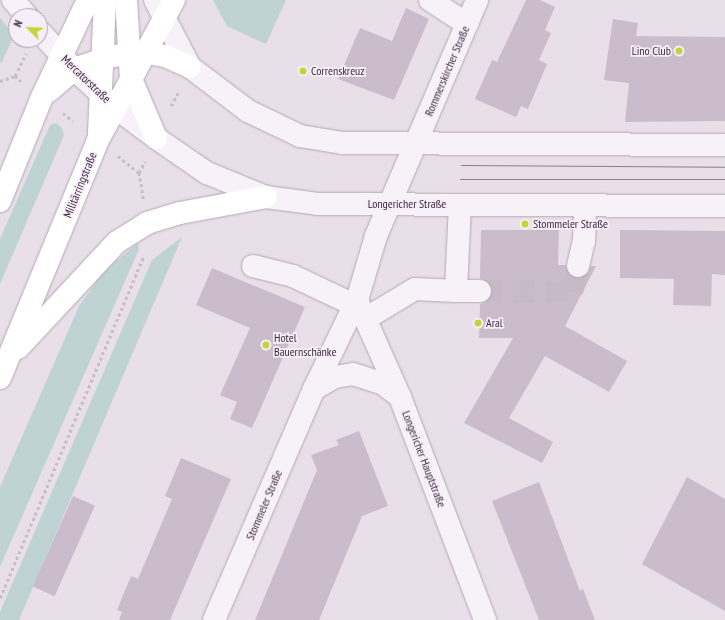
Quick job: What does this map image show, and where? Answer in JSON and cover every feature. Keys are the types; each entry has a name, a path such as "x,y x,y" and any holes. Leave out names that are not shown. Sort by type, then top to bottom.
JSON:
{"main road":[{"path":"1,194 42,97 68,62 88,0"},
{"path":"98,140 99,92 105,0"},
{"path":"126,0 138,54"},
{"name":"Militärringstraße","path":"4,369 98,140 132,79 138,54 165,6"},
{"path":"68,62 101,60 138,54 165,56 190,67"},
{"path":"132,79 156,138"},
{"path":"4,369 117,242 147,223 180,212 266,197"}],"street":[{"path":"13,0 20,8"},
{"path":"430,0 467,24"},
{"name":"Rommerskircher Straße","path":"416,142 477,0"},
{"path":"165,6 190,67 248,111 300,136 343,144 416,142 725,145"},
{"name":"Mercatorstraße","path":"47,48 68,62 116,108"},
{"name":"Longericher Straße","path":"116,108 207,173 266,197 318,204 725,206"},
{"name":"Stommeler Straße","path":"214,620 314,389 359,308 376,236 416,142"},
{"path":"456,291 460,205"},
{"path":"578,266 584,241 585,206"},
{"path":"253,266 293,276 359,308 415,289 480,291"},
{"name":"Longericher Hauptstraße","path":"359,308 400,397 484,620"},
{"path":"314,389 334,377 353,374 383,384 400,397"}],"path":[{"path":"0,81 15,76 29,48"},
{"path":"0,598 143,264 145,253"}],"shaded area":[{"path":"213,0 286,0 266,44 227,26"},
{"path":"0,18 8,28 8,48 1,64"},
{"path":"56,123 62,128 64,135 0,284 0,239 50,125"},
{"path":"182,237 19,620 0,620 0,612 152,260"},
{"path":"138,243 139,249 0,567 0,487 79,306 104,271"}],"building":[{"path":"526,0 540,0 555,7 545,30 551,33 539,60 547,64 528,109 521,106 516,117 475,99 492,60 497,62"},
{"path":"406,8 429,19 394,100 338,79 360,28 392,41"},
{"name":"Lino Club","path":"613,19 638,23 636,36 725,37 725,121 625,122 629,83 604,80"},
{"path":"481,230 559,230 558,265 566,265 569,275 575,278 582,278 587,274 591,266 596,266 565,326 627,361 609,392 545,356 509,418 553,442 542,463 464,423 513,338 479,338 480,304 487,302 492,291 491,284 480,278"},
{"path":"620,230 725,231 725,275 712,274 711,306 673,305 674,279 620,278"},
{"path":"212,268 305,307 252,428 230,419 237,402 220,395 250,328 196,305"},
{"path":"359,431 388,506 362,516 319,620 255,620 317,470 311,455 339,445 336,440"},
{"path":"181,458 231,479 170,620 119,620 122,612 117,610 131,576 138,579 172,499 165,496"},
{"path":"687,477 725,499 725,611 642,564"},
{"path":"539,482 580,591 583,589 595,620 539,620 492,501"},
{"path":"73,496 95,506 55,596 33,586"}],"tunnel":[{"path":"480,291 572,292 578,266"}],"tram line":[{"path":"461,165 725,167"},
{"path":"460,179 725,179"}],"place":[{"name":"Lino Club","path":"679,51"},
{"name":"Correnskreuz","path":"303,71"},
{"name":"Stommeler Straße","path":"525,224"},
{"name":"Aral","path":"478,323"},
{"name":"Hotel Bauernschänke","path":"266,345"}]}
